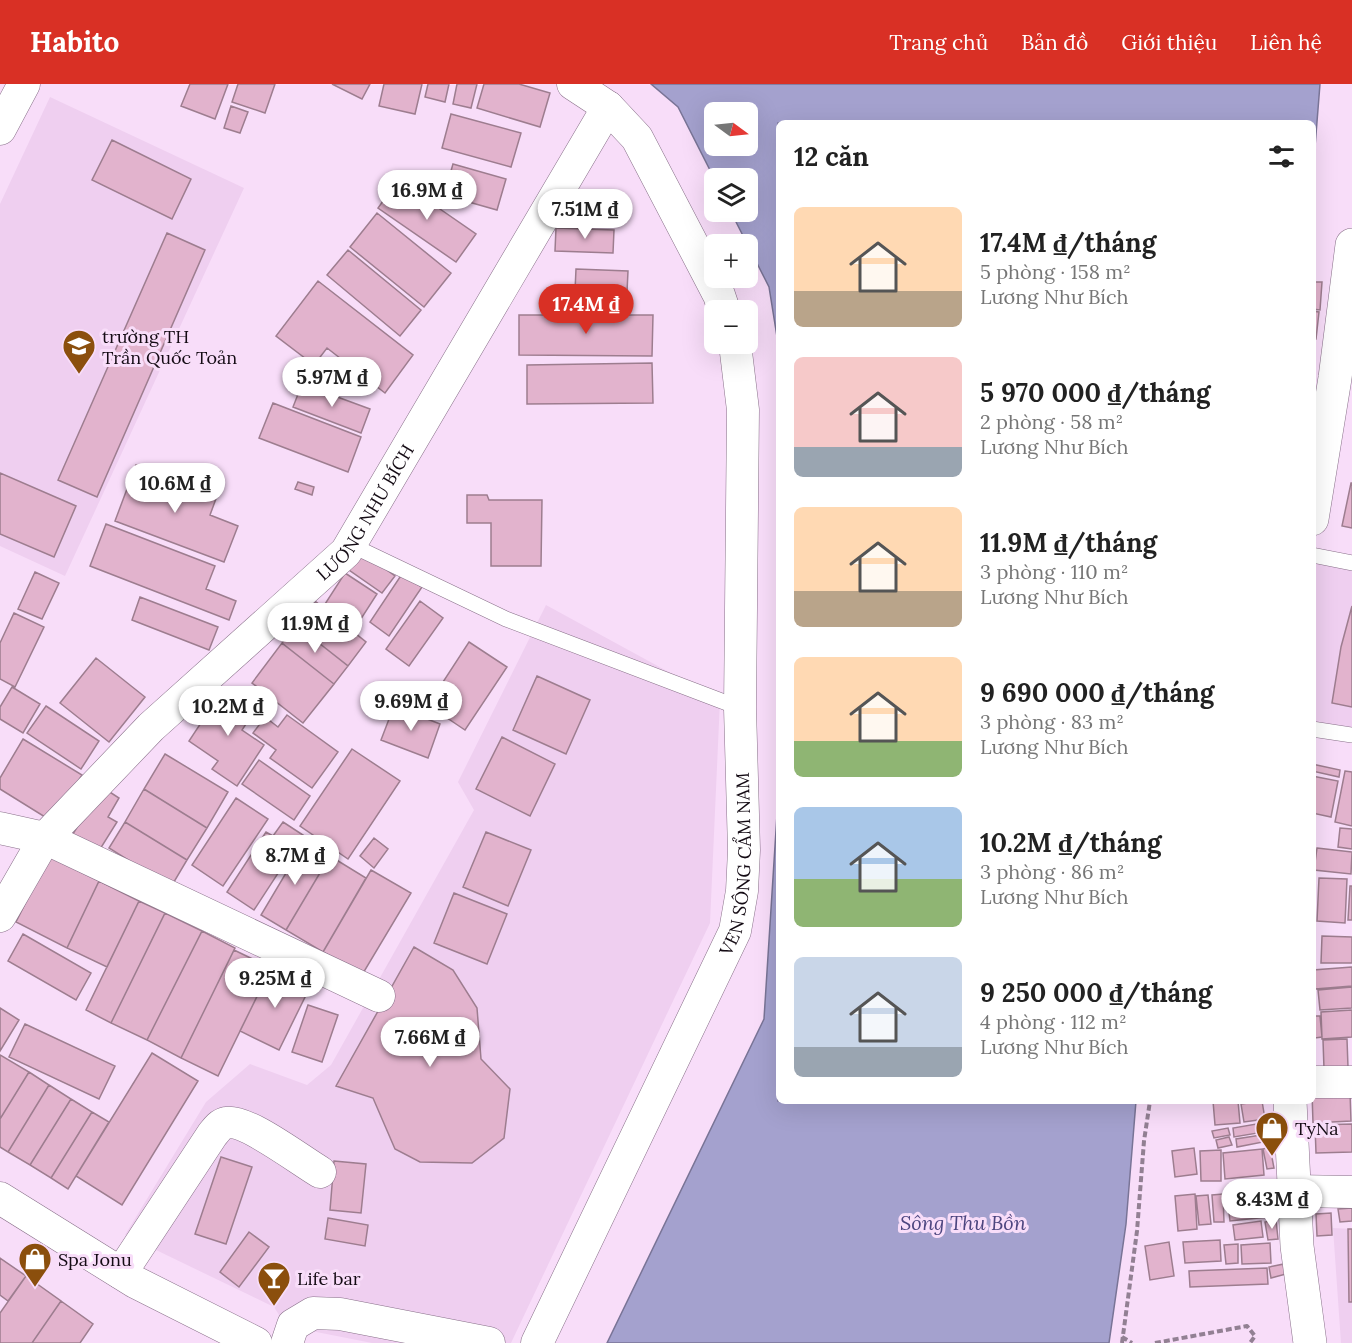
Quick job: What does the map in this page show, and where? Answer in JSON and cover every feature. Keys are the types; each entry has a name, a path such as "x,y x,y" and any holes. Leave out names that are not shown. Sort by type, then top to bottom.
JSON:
{"street":[{"path":"0,129 24,84"},
{"path":"573,84 608,107 637,138 721,300"},
{"name":"LƯƠNG NHƯ BÍCH","path":"0,916 45,838 151,728 346,552 608,107"},
{"path":"1316,502 1344,379 1352,245"},
{"name":"VEN SÔNG CẨM NAM","path":"537,1343 735,931 742,891 744,850 740,708 743,410 736,354"},
{"path":"0,828 45,838 379,996"},
{"path":"1316,1082 1352,1082"},
{"path":"1290,1104 1296,1245 1310,1343"},
{"path":"120,1273 212,1135 223,1123 233,1122 252,1128 320,1173"},
{"path":"1294,1191 1352,1192"},
{"path":"0,1198 120,1273 256,1343"},
{"path":"287,1343 293,1325 313,1313 340,1314 489,1343"}],"lane":[{"path":"349,544 506,619 740,708"},
{"path":"1316,556 1352,563"},
{"path":"1316,730 1352,735"}],"path":[{"path":"1122,1343 1137,1231 1144,1141 1150,1104"},
{"path":"1155,1343 1247,1326 1255,1336 1250,1343"},
{"path":"1122,1337 1132,1343"}],"shaded area":[{"name":"trường TH Trần Quốc Toản","path":"50,97 244,188 65,576 0,546 0,204"},
{"path":"1316,562 1352,569 1352,729 1316,723"},
{"path":"546,605 720,700 710,923 511,1343 372,1343 286,1326 274,1307 125,1235 206,1102 250,1064 307,1085 331,1065 474,810 458,782"},
{"path":"1333,1228 1352,1229 1352,1343 1341,1343"}],"water":[{"path":"651,84 1320,84 1316,134 1316,120 776,120 776,331 769,287 758,265 758,234 742,234 736,222 758,222 758,168 709,168 678,107"},
{"name":"Sông Thu Bồn","path":"776,830 776,1104 1136,1104 1126,1224 1109,1343 607,1343 764,1019"}],"building":[{"path":"190,84 228,84 215,119 181,106"},
{"path":"238,84 275,84 265,113 232,102"},
{"path":"332,84 370,84 362,99"},
{"path":"384,84 422,84 415,114 379,106"},
{"path":"428,84 449,84 445,102 425,97"},
{"path":"457,84 477,84 471,108 453,104"},
{"path":"484,84 519,84 550,93 540,127 477,108"},
{"path":"231,106 248,112 240,133 224,128"},
{"path":"451,114 521,133 511,167 442,148"},
{"path":"112,140 191,179 172,219 92,180"},
{"path":"453,164 506,179 497,210 444,195"},
{"path":"398,180 476,234 456,262 378,208"},
{"path":"377,213 451,273 424,307 350,247"},
{"path":"556,228 614,230 613,253 555,251"},
{"path":"167,233 205,250 97,497 58,480"},
{"path":"348,250 421,310 400,336 327,275"},
{"path":"576,269 628,271 627,292 575,291"},
{"path":"318,281 413,355 385,393 327,348 314,365 276,336"},
{"path":"1316,282 1322,282 1320,310 1316,310"},
{"path":"1316,312 1319,312 1316,339"},
{"path":"519,315 653,315 652,356 519,355"},
{"path":"652,363 653,403 527,404 527,365"},
{"path":"302,384 370,409 361,433 293,407"},
{"path":"273,403 361,437 348,472 259,438"},
{"path":"136,465 217,496 210,515 238,526 224,562 115,521"},
{"path":"0,473 76,506 54,557 0,534"},
{"path":"298,482 314,487 312,495 295,489"},
{"path":"1352,483 1352,528 1342,526"},
{"path":"467,495 487,495 489,500 542,500 541,566 491,566 491,523 467,523"},
{"path":"106,524 215,566 206,589 236,601 229,620 90,566"},
{"path":"362,552 395,576 382,593 349,570"},
{"path":"35,572 59,583 42,619 18,609"},
{"path":"345,573 377,594 357,625 325,604"},
{"path":"402,574 422,587 389,636 370,622"},
{"path":"140,597 218,627 209,650 132,620"},
{"path":"315,601 366,642 348,666 296,625"},
{"path":"420,601 443,618 409,666 386,649"},
{"path":"1352,606 1352,707 1332,703 1341,647"},
{"path":"14,613 44,627 15,687 0,679 0,643"},
{"path":"296,625 348,666 334,684 282,643"},
{"path":"469,642 507,667 465,730 428,705"},
{"path":"282,643 334,684 303,723 252,683"},
{"path":"96,658 145,697 109,742 60,703"},
{"path":"537,676 590,700 566,754 513,730"},
{"path":"12,687 40,704 23,733 0,719 0,707"},
{"path":"224,688 256,709 242,730 264,745 237,786 212,769 218,761 189,741"},
{"path":"46,706 99,741 81,769 27,733"},
{"path":"394,706 440,724 428,758 381,740"},
{"path":"287,715 338,752 312,788 270,758 276,750 253,733 265,717 278,727"},
{"path":"502,737 555,764 530,816 476,789"},
{"path":"23,739 82,775 53,822 0,789 0,778"},
{"path":"352,749 400,781 348,859 300,826"},
{"path":"165,754 228,792 207,828 144,789"},
{"path":"259,760 310,796 294,820 242,784"},
{"path":"1316,765 1340,770 1339,777 1316,772"},
{"path":"1345,771 1352,772 1352,826 1335,822"},
{"path":"1316,777 1338,781 1331,817 1316,814"},
{"path":"102,787 119,798 108,817 117,822 97,854 71,837"},
{"path":"144,789 207,828 187,860 125,822"},
{"path":"236,798 268,819 223,886 192,865"},
{"path":"125,822 187,860 171,887 109,848"},
{"path":"283,822 303,835 254,910 227,892 266,832 273,836"},
{"path":"1340,828 1352,829 1352,849 1338,847"},
{"path":"486,832 531,850 508,906 463,887"},
{"path":"374,838 388,849 374,868 360,856"},
{"path":"305,841 330,856 286,930 261,915"},
{"path":"1317,848 1352,852 1351,874 1316,870"},
{"path":"49,856 99,881 67,948 16,922"},
{"path":"330,856 366,878 323,952 286,930"},
{"path":"371,870 411,893 362,975 323,952"},
{"path":"1319,878 1347,879 1345,923 1317,921"},
{"path":"99,881 139,901 107,967 67,948"},
{"path":"1350,886 1352,886 1352,920 1348,920"},
{"path":"454,893 507,914 487,964 434,943"},
{"path":"139,901 165,913 111,1023 86,1010"},
{"path":"165,913 202,931 147,1040 111,1023"},
{"path":"202,931 235,948 181,1058 147,1040"},
{"path":"23,934 91,973 76,1000 8,961"},
{"path":"1322,936 1352,937 1352,963 1321,963"},
{"path":"414,947 453,970 477,1008 481,1059 510,1089 504,1138 472,1163 420,1162 395,1149 373,1098 336,1086"},
{"path":"234,950 271,968 218,1076 181,1058"},
{"path":"1352,967 1352,986 1316,989 1316,970"},
{"path":"271,968 310,987 279,1050 240,1031"},
{"path":"1352,987 1352,1008 1320,1010 1318,990"},
{"path":"308,1005 338,1015 322,1062 292,1052"},
{"path":"0,1008 19,1020 0,1051"},
{"path":"1352,1010 1352,1037 1322,1039 1321,1012"},
{"path":"1316,1016 1320,1016 1322,1037 1316,1038"},
{"path":"25,1024 115,1066 99,1099 9,1057"},
{"path":"1347,1039 1348,1067 1324,1069 1323,1040"},
{"path":"152,1053 198,1081 122,1205 76,1176"},
{"path":"0,1055 29,1072 0,1119"},
{"path":"29,1072 49,1085 8,1152 0,1147 0,1119"},
{"path":"49,1085 71,1099 30,1165 8,1152"},
{"path":"1350,1092 1351,1121 1313,1123 1312,1104 1316,1104 1316,1093"},
{"path":"71,1099 92,1112 51,1178 30,1165"},
{"path":"1213,1104 1238,1104 1240,1123 1215,1125"},
{"path":"1241,1104 1262,1104 1265,1119 1244,1122"},
{"path":"92,1112 109,1122 68,1189 51,1178"},
{"path":"1262,1123 1264,1132 1234,1137 1233,1128"},
{"path":"1352,1124 1352,1152 1316,1153 1315,1125"},
{"path":"1228,1128 1230,1135 1214,1138 1212,1131"},
{"path":"1261,1135 1263,1142 1237,1147 1236,1139"},
{"path":"1229,1137 1232,1145 1218,1148 1216,1140"},
{"path":"1270,1147 1274,1168 1267,1169 1263,1149"},
{"path":"1194,1148 1197,1174 1175,1177 1172,1151"},
{"path":"1262,1149 1264,1175 1225,1179 1223,1153"},
{"path":"1221,1150 1221,1181 1201,1181 1200,1151"},
{"path":"221,1157 252,1167 226,1244 195,1234"},
{"path":"334,1161 366,1164 361,1213 330,1210"},
{"path":"1266,1192 1268,1217 1230,1221 1227,1196"},
{"path":"1195,1194 1197,1229 1178,1231 1175,1196"},
{"path":"1223,1194 1224,1222 1214,1222 1212,1195"},
{"path":"1208,1195 1211,1224 1199,1225 1196,1196"},
{"path":"1352,1208 1352,1221 1340,1222 1338,1209"},
{"path":"1331,1213 1332,1235 1317,1236 1316,1214"},
{"path":"328,1218 368,1225 365,1246 325,1239"},
{"path":"1276,1220 1278,1239 1268,1240 1265,1222"},
{"path":"1261,1221 1263,1237 1235,1240 1233,1225"},
{"path":"1348,1229 1352,1229 1352,1302 1349,1302"},
{"path":"249,1232 269,1247 239,1287 220,1272"},
{"path":"1220,1240 1221,1261 1185,1263 1183,1242"},
{"path":"1169,1242 1174,1276 1150,1280 1145,1246"},
{"path":"1270,1243 1271,1263 1242,1264 1241,1245"},
{"path":"1238,1244 1238,1263 1226,1264 1224,1245"},
{"path":"0,1258 26,1276 8,1301 0,1295"},
{"path":"1284,1264 1286,1274 1271,1278 1269,1267"},
{"path":"1267,1268 1268,1284 1190,1287 1189,1271"},
{"path":"26,1276 61,1301 32,1343 0,1343 0,1313"},
{"path":"61,1301 93,1324 80,1343 32,1343"}],"place":[{"name":"trường TH Trần Quốc Toản","path":"79,375"},
{"name":"TyNa","path":"1272,1157"},
{"name":"Spa Jonu","path":"35,1288"},
{"name":"Life bar","path":"274,1307"}]}
